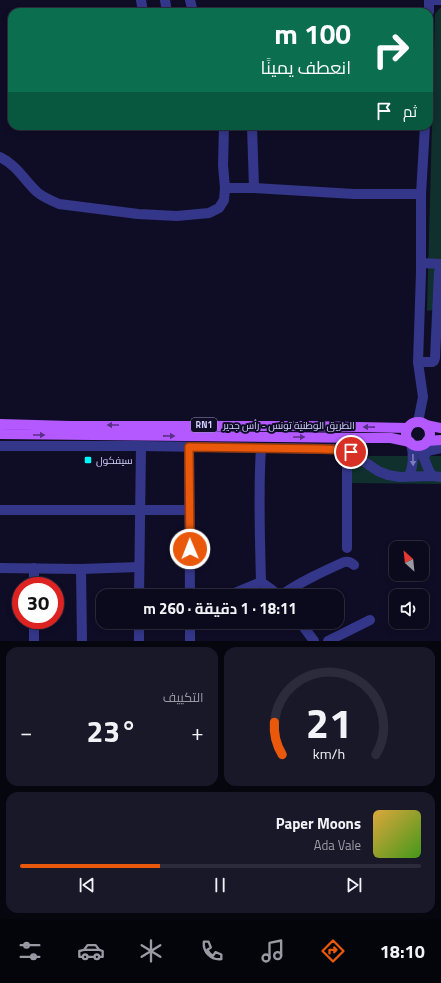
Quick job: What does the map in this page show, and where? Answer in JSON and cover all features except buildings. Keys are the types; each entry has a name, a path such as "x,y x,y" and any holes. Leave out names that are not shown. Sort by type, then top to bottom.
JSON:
{"main road":[{"name":"الطريق الوطنية تونس - رأس جدير","path":"0,424 70,426 301,426 408,428"},
{"path":"422,424 428,428 430,435 417,443 406,436 406,432 410,425 422,424 441,428"},
{"name":"الطريق الوطنية تونس - رأس جدير","path":"0,434 359,437 391,438 417,443 441,440"}],"street":[{"path":"429,0 441,0"},
{"path":"0,157 15,167 37,193 59,204 138,214 177,216 209,213 219,208 224,200 224,130"},
{"path":"252,130 254,188"},
{"path":"422,424 423,397 418,362 421,263 421,194 425,130"},
{"path":"225,188 254,188 354,194 421,194"},
{"path":"418,362 432,362 435,358 440,268 421,263"},
{"path":"417,443 428,469 436,476"},
{"path":"409,476 414,463 417,443"},
{"path":"0,446 141,446 347,450 378,471 388,475 400,477 436,476"},
{"path":"139,589 141,446"},
{"path":"189,447 190,589"},
{"path":"260,448 259,518 261,582"},
{"path":"423,457 428,451 441,448"},
{"path":"347,450 347,548"},
{"path":"0,510 189,510"},
{"path":"291,589 344,562 352,562 354,565"},
{"path":"0,568 82,569 139,567"},
{"path":"34,568 34,577"},
{"path":"82,569 82,641"},
{"path":"244,589 261,582"},
{"path":"261,582 271,589"},
{"path":"328,641 370,620"},
{"path":"34,629 34,641"},
{"path":"139,629 139,641"},
{"path":"190,629 190,641"},
{"path":"305,629 314,641"}],"green space":[{"path":"441,8 441,308 427,311 433,130 435,14"},
{"path":"352,456 441,456 441,484 351,483"}],"place":[{"name":"سيفكول","path":"88,460"}],"route":[{"path":"190,549 189,447 322,449 347,450 351,452"}]}
